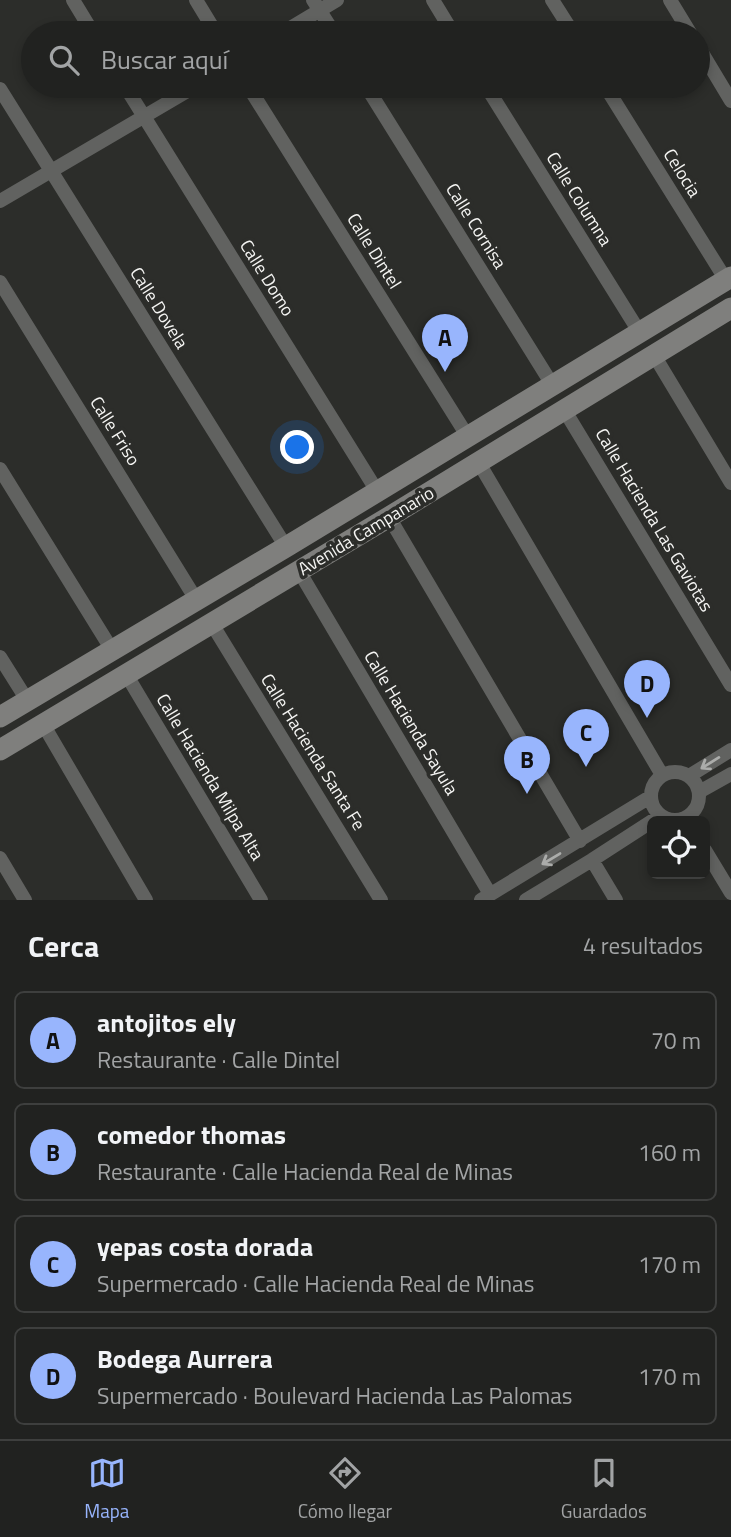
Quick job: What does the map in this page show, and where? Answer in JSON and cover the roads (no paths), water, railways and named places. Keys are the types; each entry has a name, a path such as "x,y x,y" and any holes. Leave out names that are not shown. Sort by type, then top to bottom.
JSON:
{"street":[{"path":"73,0 86,21"},
{"path":"196,0 209,21"},
{"path":"297,21 316,5 337,0"},
{"path":"433,0 446,21"},
{"path":"552,0 565,21"},
{"path":"670,0 683,21"},
{"path":"316,5 326,21"},
{"path":"710,66 731,101"},
{"name":"Calle Dovela","path":"0,89 286,547"},
{"name":"Calle Domo","path":"132,98 377,491"},
{"path":"0,201 176,98"},
{"name":"Calle Dintel","path":"256,98 468,437"},
{"name":"Calle Cornisa","path":"373,98 553,386"},
{"name":"Calle Columna","path":"494,98 640,332"},
{"name":"Celocia","path":"614,98 728,278"},
{"name":"Avenida Campanario","path":"0,717 197,601 728,278"},
{"name":"Calle Friso","path":"0,282 197,601"},
{"name":"Avenida Campanario","path":"0,750 731,309"},
{"path":"654,355 731,483"},
{"name":"Calle Hacienda Las Gaviotas","path":"565,411 731,685"},
{"path":"479,463 662,775"},
{"path":"0,469 112,650"},
{"path":"388,517 580,841"},
{"name":"Calle Hacienda Sayula","path":"299,571 486,897"},
{"name":"Calle Hacienda Santa Fe","path":"212,624 381,900"},
{"path":"0,657 27,700"},
{"name":"Calle Hacienda Milpa Alta","path":"126,674 261,900"},
{"path":"43,724 146,900"},
{"path":"689,776 731,750"},
{"path":"660,816 650,797 653,785 662,775 670,772 689,776 695,783 699,792 698,802 690,816"},
{"path":"699,792 731,774"},
{"path":"486,897 650,797"},
{"path":"526,900 647,824"},
{"path":"0,858 25,900"},
{"path":"710,858 731,892"},
{"path":"592,860 616,900"}],"place":[{"name":"antojitos ely","path":"445,372"},
{"name":"Bodega Aurrera","path":"647,718"},
{"name":"yepas costa dorada","path":"586,767"},
{"name":"comedor thomas","path":"527,794"}]}
